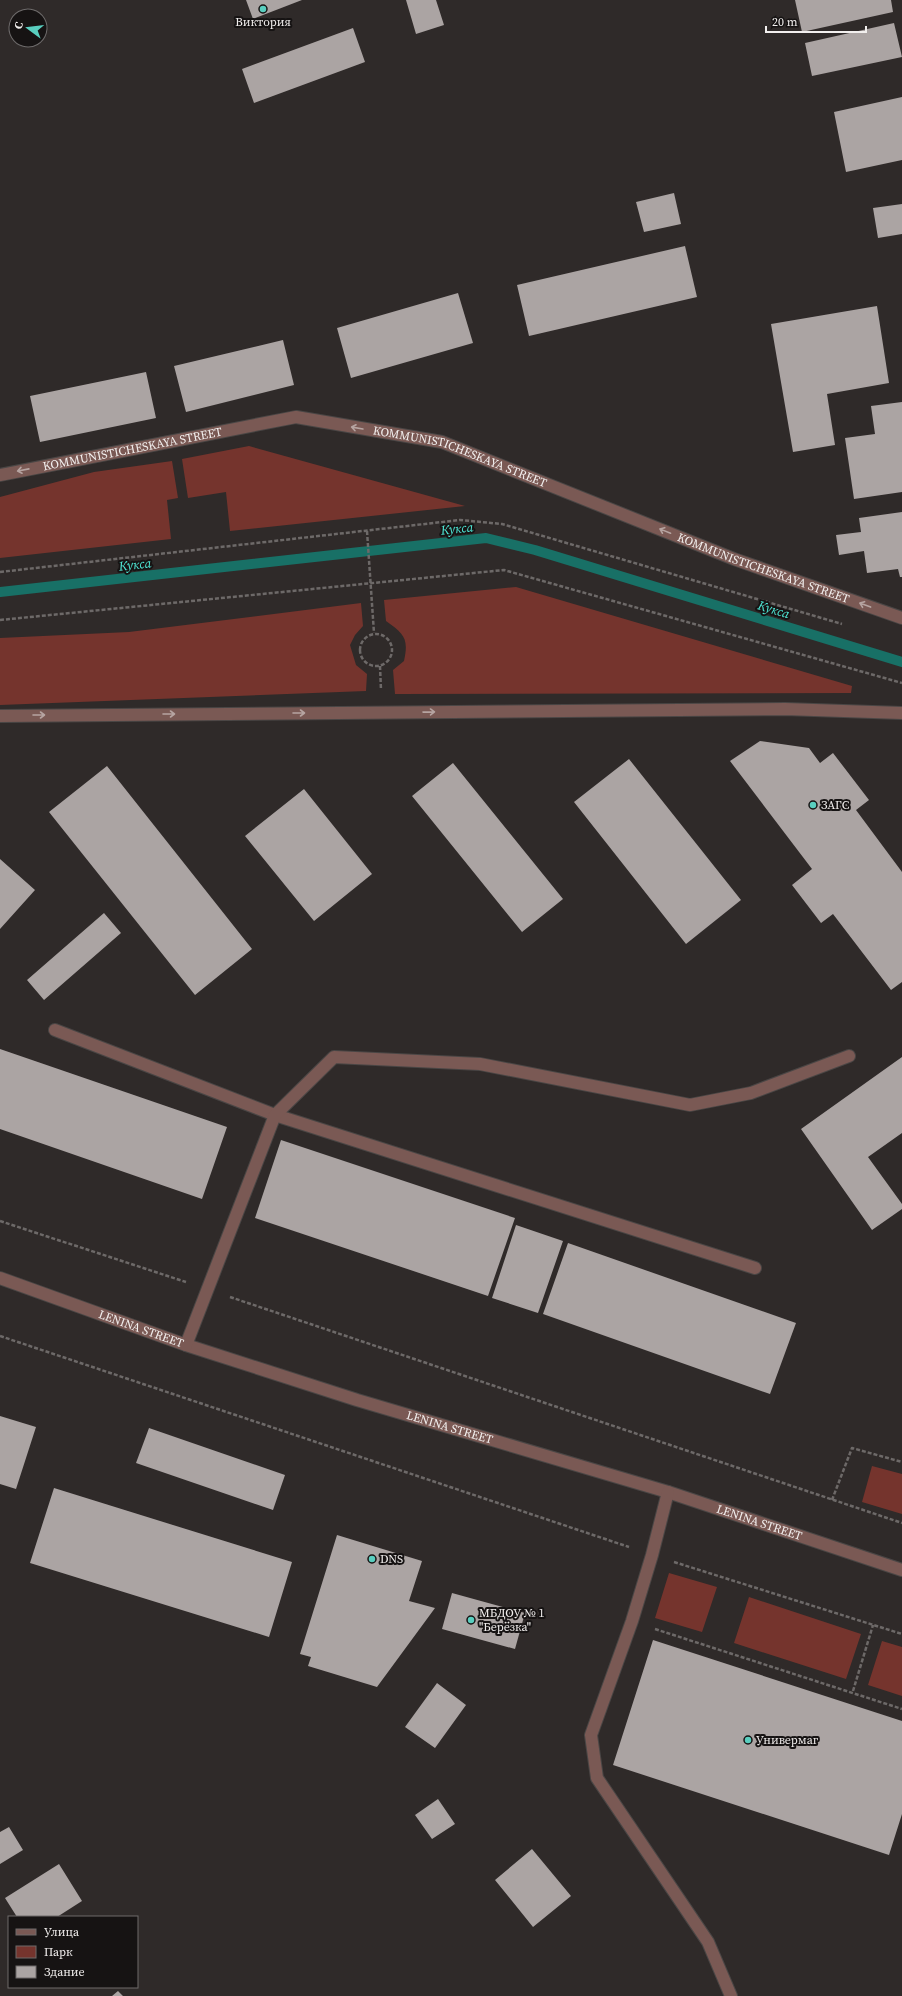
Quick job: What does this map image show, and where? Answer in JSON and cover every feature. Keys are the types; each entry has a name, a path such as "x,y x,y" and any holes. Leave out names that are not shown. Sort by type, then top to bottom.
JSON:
{"street":[{"name":"KOMMUNISTICHESKAYA STREET","path":"0,475 296,417 442,442 734,559 902,618"},
{"path":"0,716 785,709 902,713"},
{"path":"55,1030 275,1115 755,1268"},
{"path":"186,1345 275,1115 334,1057 480,1064 690,1106 751,1093 849,1056"},
{"name":"LENINA STREET","path":"0,1278 186,1345 357,1400 668,1492 902,1570"},
{"path":"668,1492 652,1555 632,1622 591,1735 597,1778 708,1942 731,1996"}],"path":[{"path":"0,572 460,520 502,524 849,626"},
{"path":"366,531 368,541 374,633"},
{"path":"0,620 504,570 902,683"},
{"path":"374,633 382,635 389,640 392,647 391,655 387,662 380,666 371,665 364,660 359,652 361,644 366,636 374,633"},
{"path":"0,1221 207,1289 902,1523"},
{"path":"0,1336 652,1555 902,1634"},
{"path":"832,1500 852,1448 902,1462"},
{"path":"632,1622 853,1691 902,1709"},
{"path":"853,1691 874,1624"}],"green space":[{"path":"249,446 465,506 230,531 226,492 188,498 182,459"},
{"path":"172,461 178,498 167,500 171,539 0,558 0,497 94,472"},
{"path":"516,587 852,686 851,693 395,694 393,670 404,661 406,647 404,637 401,633 386,621 384,600"},
{"path":"361,603 363,626 355,635 350,645 356,665 367,674 366,691 0,705 0,638 129,632"},
{"path":"872,1466 902,1474 902,1514 862,1502"},
{"path":"669,1573 717,1587 702,1632 655,1618"},
{"path":"749,1597 861,1634 846,1679 734,1643"},
{"path":"882,1641 902,1647 902,1696 868,1685"}],"building":[{"name":"Виктория","path":"246,0 302,0 253,19"},
{"path":"406,0 436,0 444,25 416,34"},
{"path":"795,0 891,0 893,12 802,32"},
{"path":"894,23 902,57 812,76 805,43"},
{"path":"353,28 365,62 254,103 242,69"},
{"path":"902,97 902,160 846,172 834,112"},
{"path":"674,193 681,224 644,232 636,202"},
{"path":"902,204 902,234 878,238 873,208"},
{"path":"685,246 697,297 529,336 517,285"},
{"path":"458,293 473,343 351,378 337,328"},
{"path":"877,306 889,383 827,394 835,445 793,452 771,324"},
{"path":"283,340 294,385 186,412 174,366"},
{"path":"146,372 156,418 40,442 30,396"},
{"path":"902,402 902,492 854,499 845,438 875,434 871,406"},
{"path":"902,512 902,577 900,577 898,569 867,573 864,551 839,555 836,535 861,532 859,518"},
{"path":"760,741 809,748 820,763 833,753 869,800 856,810 902,872 902,982 891,990 833,914 821,923 792,885 812,869 730,761"},
{"path":"629,759 741,900 686,944 574,802"},
{"path":"453,763 563,899 522,932 412,796"},
{"path":"107,766 252,949 195,995 49,812"},
{"path":"304,789 372,874 314,921 245,836"},
{"path":"0,859 35,890 0,929"},
{"path":"104,913 121,933 44,1000 27,980"},
{"path":"0,1049 227,1127 202,1199 0,1129"},
{"path":"902,1057 902,1133 868,1157 902,1204 902,1209 872,1230 801,1129"},
{"path":"281,1140 515,1218 488,1296 255,1218"},
{"path":"516,1225 563,1241 538,1313 492,1298"},
{"path":"568,1243 796,1323 770,1394 543,1314"},
{"path":"0,1416 36,1427 16,1489 0,1484"},
{"path":"149,1428 285,1475 273,1510 136,1463"},
{"path":"54,1488 292,1562 269,1637 30,1563"},
{"path":"337,1535 422,1561 409,1601 435,1608 377,1687 308,1666 311,1657 300,1654"},
{"path":"452,1593 525,1613 515,1649 442,1629"},
{"name":"Универмаг","path":"653,1640 902,1721 902,1814 889,1855 613,1765"},
{"path":"437,1683 466,1705 435,1748 405,1727"},
{"path":"438,1799 455,1824 432,1839 415,1815"},
{"path":"9,1827 23,1850 0,1864 0,1832"},
{"path":"532,1849 571,1896 533,1927 495,1880"},
{"path":"59,1864 82,1901 59,1916 16,1916 5,1898"},
{"path":"118,1991 123,1996 112,1996"}],"waterway":[{"name":"Кукса","path":"0,592 486,538 535,550 902,662"}],"place":[{"name":"Виктория","path":"263,9"},
{"name":"ЗАГС","path":"813,805"},
{"name":"DNS","path":"372,1559"},
{"name":"МБДОУ № 1 \"Берёзка\"","path":"471,1620"},
{"name":"Универмаг","path":"748,1740"}]}
